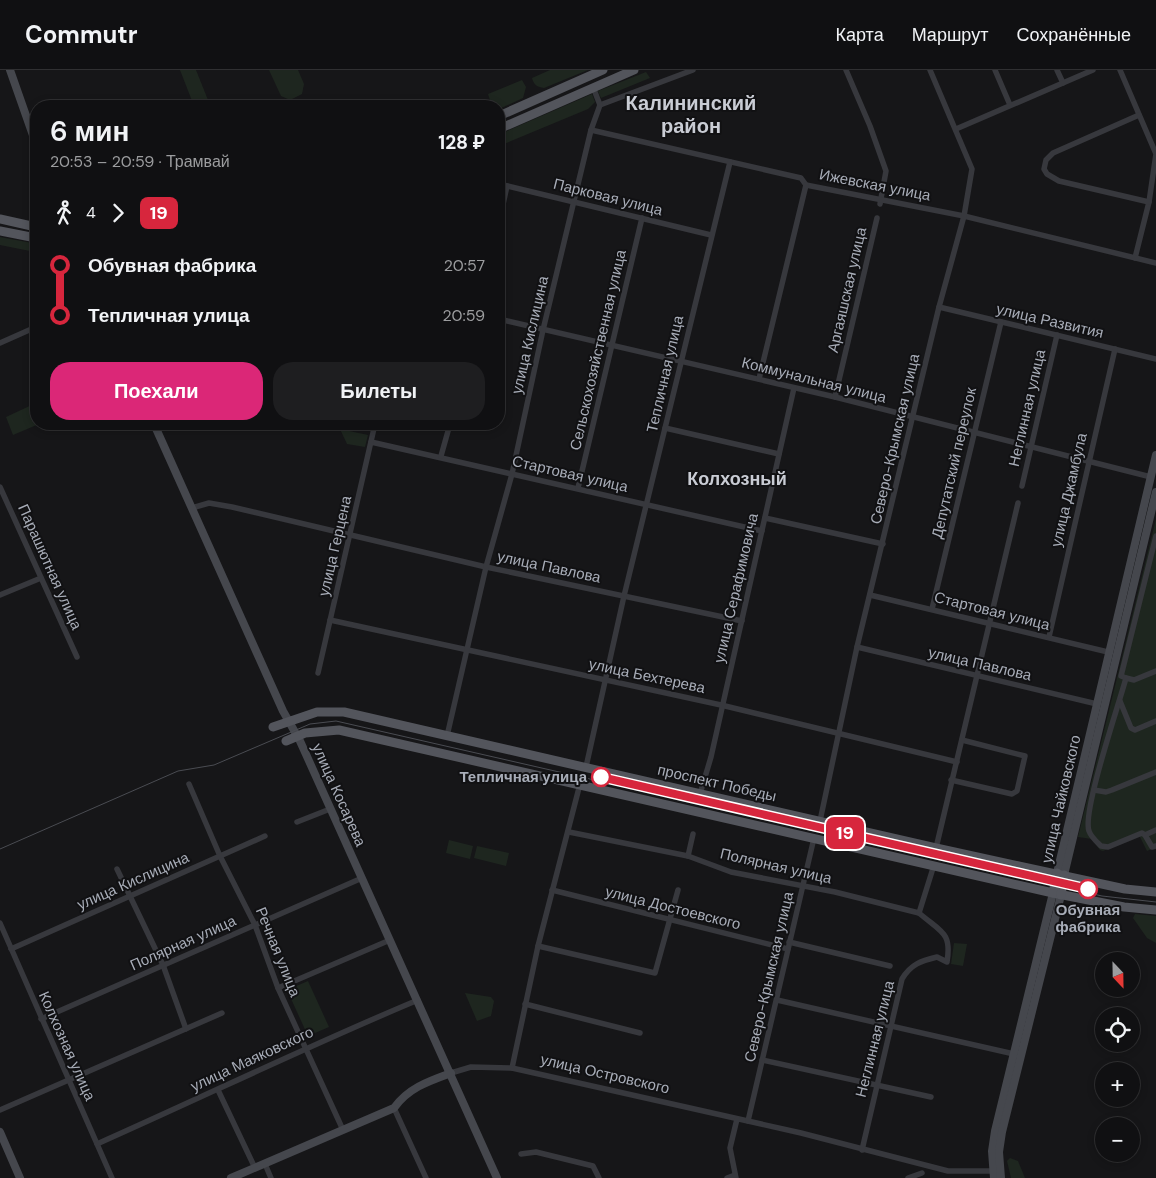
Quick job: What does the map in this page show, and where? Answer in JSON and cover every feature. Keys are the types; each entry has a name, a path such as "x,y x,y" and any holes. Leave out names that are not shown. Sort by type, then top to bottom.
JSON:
{"main road":[{"path":"10,70 30,127"},
{"path":"505,113 603,70"},
{"path":"505,126 634,70"},
{"path":"0,219 30,226"},
{"path":"0,231 30,237"},
{"name":"улица Косарева","path":"157,430 418,1000 497,1178"},
{"name":"улица Чайковского","path":"996,1174 1002,1132 1057,894 1108,652 1156,455"},
{"name":"улица Чайковского","path":"1061,874 1156,492"},
{"name":"проспект Победы","path":"273,726 308,713 332,711 586,767 936,848 1124,888 1156,892"},
{"name":"проспект Победы","path":"286,741 297,736 323,730 339,730 1057,894 1124,907 1156,910"},
{"name":"улица Чайковского","path":"996,1174 995,1131 1057,894"},
{"name":"улица Островского","path":"231,1178 394,1108 402,1096 416,1087 451,1073"},
{"path":"0,1132 20,1178"}],"street":[{"path":"593,87 600,105 694,70"},
{"path":"846,70 870,126 886,171 881,201"},
{"name":"Северо-Крымская улица","path":"820,821 857,648 939,307 964,216 972,170 930,70"},
{"path":"995,70 1010,105"},
{"path":"1057,70 1063,83"},
{"path":"956,129 1093,70"},
{"path":"1120,70 1156,154 1136,258"},
{"name":"улица Кислицина","path":"447,736 486,567 512,474 543,330 591,130 600,105"},
{"path":"1139,115 1052,153 1046,160 1044,169 1047,174 1059,181 1148,202"},
{"name":"Ижевская улица","path":"591,130 801,178 806,185 964,216 1156,263"},
{"name":"Тепличная улица","path":"586,767 680,360 730,162"},
{"path":"759,380 806,185"},
{"path":"505,195 507,186"},
{"name":"Парковая улица","path":"507,186 711,235"},
{"name":"Сельскохозяйственная улица","path":"578,488 642,218"},
{"name":"Аргаяшская улица","path":"835,398 877,218"},
{"name":"улица Развития","path":"939,307 1156,359"},
{"name":"Коммунальная улица","path":"505,321 680,360 1151,477"},
{"name":"Депутатский переулок","path":"932,609 1001,322"},
{"path":"0,343 30,330"},
{"name":"Неглинная улица","path":"1022,486 1057,334"},
{"name":"улица Джамбула","path":"1049,637 1115,349"},
{"name":"улица Серафимовича","path":"700,794 711,757 721,705 742,621 794,388"},
{"path":"665,428 779,454"},
{"name":"улица Герцена","path":"318,673 351,536 374,430"},
{"path":"441,456 448,430"},
{"name":"Стартовая улица","path":"372,442 441,456 762,531"},
{"name":"Парашютная улица","path":"0,487 77,657"},
{"name":"улица Павлова","path":"192,508 209,503 224,505 486,567 742,621"},
{"path":"936,848 1018,503"},
{"path":"765,518 883,544"},
{"path":"1156,536 1121,676 1134,680 1156,671"},
{"path":"1148,569 1156,565"},
{"path":"0,595 41,578"},
{"name":"Стартовая улица","path":"870,595 1108,652"},
{"name":"улица Бехтерева","path":"330,620 838,731 957,762"},
{"name":"улица Павлова","path":"857,648 1097,704"},
{"path":"1126,678 1094,790 1088,825 1090,832 1101,846 1108,847 1142,833 1146,834 1156,830"},
{"path":"1120,701 1131,728 1135,730 1156,721"},
{"path":"951,780 1012,794 1017,791 1025,756 962,740"},
{"path":"1094,790 1106,792 1156,772"},
{"name":"Речная улица","path":"189,784 220,856 255,925 278,988 343,1130"},
{"path":"512,1068 538,946 580,784"},
{"path":"297,822 330,809"},
{"name":"Полярная улица","path":"569,832 688,856 731,872 803,886 919,913"},
{"path":"688,856 693,834"},
{"path":"1146,834 1152,847 1156,846"},
{"name":"улица Кислицина","path":"12,949 265,836"},
{"name":"Северо-Крымская улица","path":"748,1121 814,838"},
{"path":"919,913 934,865"},
{"path":"117,868 163,965 186,1029"},
{"name":"Полярная улица","path":"42,1019 362,878"},
{"name":"улица Достоевского","path":"552,890 788,949"},
{"path":"538,946 655,973 678,890"},
{"name":"Неглинная улица","path":"862,1150 902,979 908,968 938,957 947,962 950,945 948,938 919,913"},
{"name":"Колхозная улица","path":"0,923 68,1082 112,1178"},
{"path":"278,988 390,940"},
{"path":"790,942 890,966"},
{"name":"улица Маяковского","path":"98,1144 305,1048 418,1000"},
{"path":"777,1000 1014,1054"},
{"path":"525,1004 640,1033"},
{"path":"0,1110 68,1082 222,1013"},
{"path":"762,1060 931,1097"},
{"name":"улица Островского","path":"451,1073 471,1068 512,1068 748,1121 948,1171 996,1174"},
{"path":"218,1090 255,1168"},
{"path":"394,1108 426,1178"},
{"path":"727,1178 735,1176 730,1148 738,1119"},
{"path":"521,1154 536,1152 593,1166 599,1178"},
{"path":"265,1164 271,1178"},
{"path":"908,1178 922,1173"}],"shaded area":[{"path":"180,70 196,70 208,100 192,100"},
{"path":"269,70 298,70 304,84 302,94 290,100 281,96"},
{"path":"550,70 588,70 544,88 535,84 532,78"},
{"path":"646,72 650,78 601,98 598,91"},
{"path":"522,80 526,87 523,98 505,106 505,100 490,100 488,94"},
{"path":"592,94 595,102 588,109 505,144 505,132"},
{"path":"0,237 30,243 30,251 0,245"},
{"path":"30,406 30,428 13,435 6,417"},
{"path":"340,430 368,435 365,447 347,444"},
{"path":"1156,519 1156,847 1147,851 1139,835 1103,851 1100,850 1092,839 1078,837"},
{"path":"449,840 473,846 470,859 446,853"},
{"path":"477,846 509,853 506,866 474,858"},
{"path":"1135,914 1156,916 1156,943 1147,938 1133,918"},
{"path":"954,943 967,944 963,966 951,964"},
{"path":"308,981 329,1027 308,1036 287,990"},
{"path":"465,993 491,997 494,1001 491,1016 477,1021"},
{"path":"1010,1158 1018,1161 1025,1178 1011,1178 1007,1161"}],"tram line":[{"path":"0,849 178,771 214,765 310,724 336,721 1102,896 1156,902"},
{"name":"19","path":"601,777 1088,889"}],"place":[{"name":"Тепличная улица","path":"601,777"},
{"name":"Обувная фабрика","path":"1088,889"}],"district":[{"name":"Калининский район","path":"691,114"},
{"name":"Колхозный","path":"737,479"}]}
